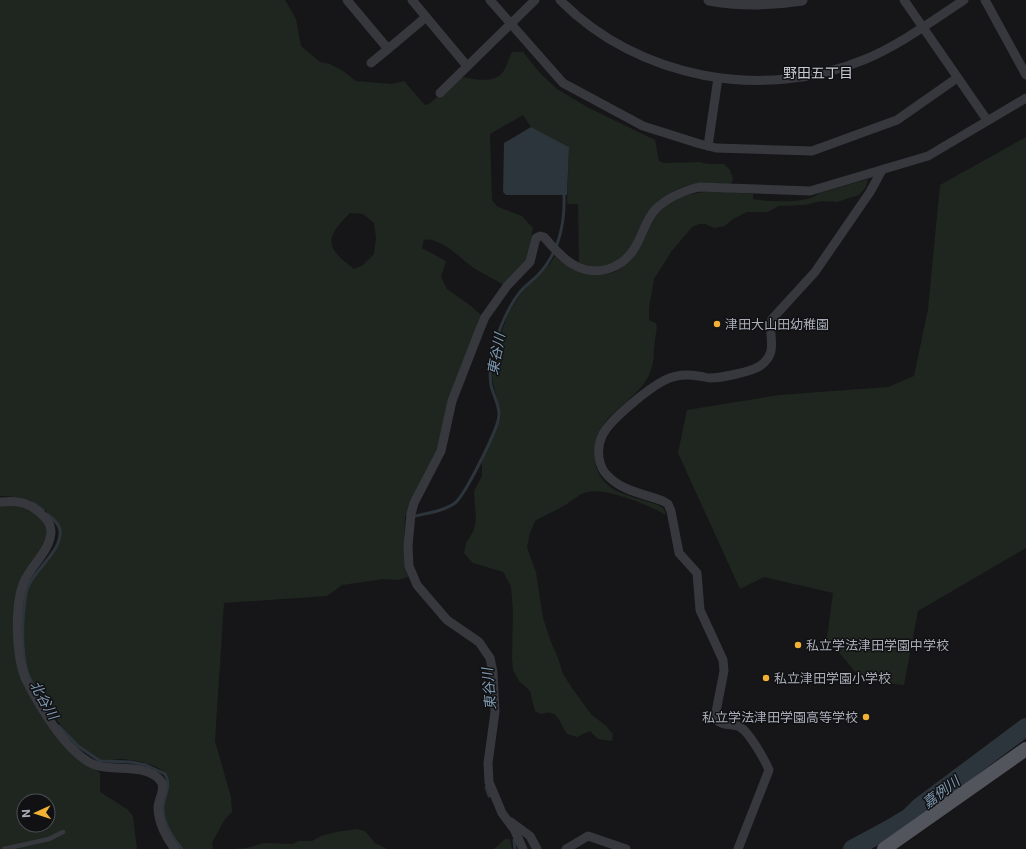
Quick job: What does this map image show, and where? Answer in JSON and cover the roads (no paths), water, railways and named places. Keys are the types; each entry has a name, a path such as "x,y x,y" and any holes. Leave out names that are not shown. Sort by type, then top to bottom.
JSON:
{"main road":[{"path":"884,849 1026,749"}],"street":[{"path":"347,0 388,49"},
{"path":"412,0 466,66"},
{"path":"490,0 509,24 564,83 643,126 708,146 812,151 897,120 957,78"},
{"path":"440,93 535,0"},
{"path":"560,0 594,29 640,55 674,69 718,78 766,80 801,78 823,73 866,59 897,44 964,0"},
{"path":"709,0 756,5 802,0"},
{"path":"904,0 987,120"},
{"path":"985,0 1026,75"},
{"path":"371,63 426,17"},
{"path":"708,146 718,78"},
{"path":"537,849 530,836 502,813 489,782 488,763 495,712 493,672 490,658 479,642 447,620 417,585 409,566 408,533 414,503 441,451 452,401 485,317 507,286 530,262 536,238 540,236 544,237 561,256 581,269 590,271 615,267 625,260 633,251 648,220 655,210 664,201 688,190 699,187 810,191 928,156 1026,98"},
{"path":"738,849 769,770 746,732 738,726 724,725 716,720 716,712 724,671 723,660 700,610 697,573 679,553 671,511 668,504 620,486 606,475 599,460 601,437 606,430 644,393 666,380 684,375 710,378 751,371 760,366 768,357 772,347 770,329 772,319 815,272 870,192 882,170"},
{"path":"0,502 19,502 36,510 46,519 51,530 49,542 24,581 21,591 18,610 18,635 22,671 25,678 54,729 84,757 96,765 144,771 157,776 161,780 163,786 158,808 161,823 175,849"},
{"path":"510,821 523,849"},
{"path":"566,849 588,836 626,849"}],"lane":[{"path":"4,849 49,839 63,832"}],"waterway":[{"name":"東谷川","path":"415,516 441,510 455,503 474,474 488,445 498,421 499,414 490,378 492,356 496,340 509,308 514,300 538,275 556,248 562,227 564,194"},
{"name":"北谷川","path":"33,503 43,510"},
{"name":"北谷川","path":"47,514 58,525 60,530 60,538 51,555 28,586 24,612 23,643 25,663 29,677 52,716"},
{"name":"北谷川","path":"59,726 78,746 100,761 131,762 146,765 165,774 168,783 163,805 165,821 175,841 182,849"},
{"name":"嘉例川","path":"852,849 909,817 919,807 1026,727"},
{"name":"東谷川","path":"486,787 489,796"},
{"name":"東谷川","path":"514,840 515,849"}],"place":[{"name":"津田大山田幼稚園","path":"717,324"},
{"name":"私立学法津田学園中学校","path":"798,645"},
{"name":"私立津田学園小学校","path":"766,678"},
{"name":"私立学法津田学園高等学校","path":"866,717"}],"district":[{"name":"野田五丁目","path":"818,73"}]}
